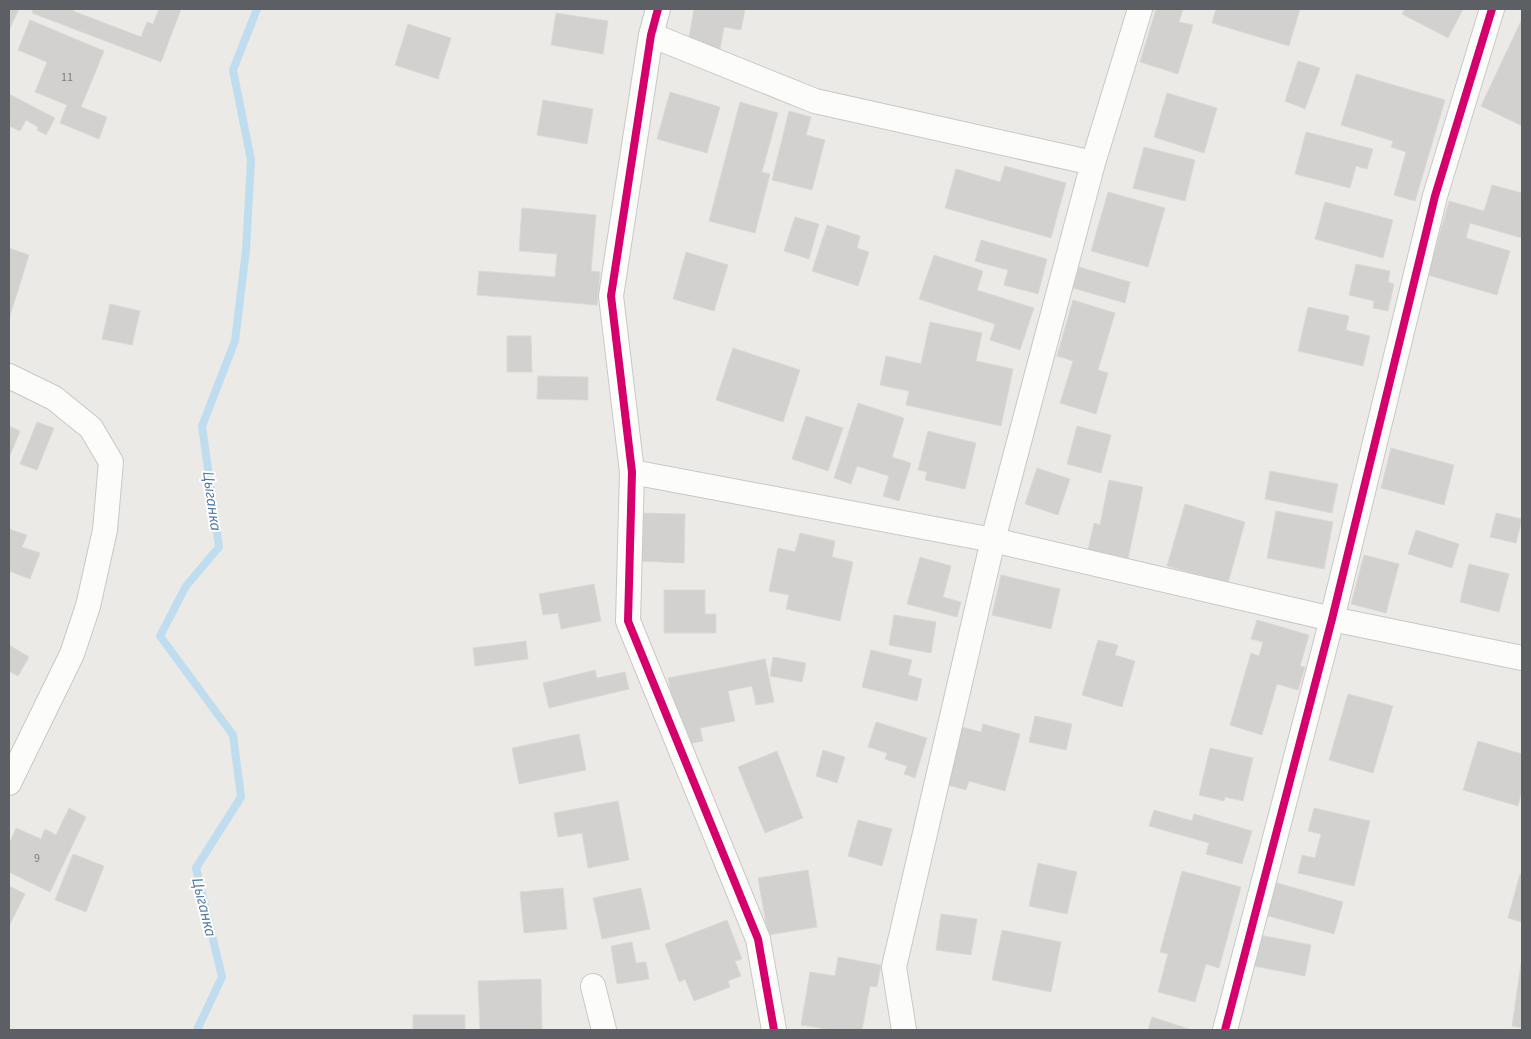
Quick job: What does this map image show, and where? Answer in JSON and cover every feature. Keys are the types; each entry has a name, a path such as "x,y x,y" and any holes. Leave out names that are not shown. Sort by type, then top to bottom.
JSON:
{"street":[{"path":"658,9 651,35 611,296 632,472 628,621 758,939 774,1030"},
{"path":"904,1030 894,967 993,540 1093,163 1140,9"},
{"path":"1225,1030 1332,619 1435,196 1492,9"},
{"path":"651,35 815,101 1093,163"},
{"path":"9,376 54,398 91,428 111,462 105,530 88,606 72,654 9,783"},
{"path":"632,472 993,540 1332,619 1522,658"},
{"path":"593,986 604,1030"}],"building":[{"path":"9,9 19,9 10,28 9,27"},
{"path":"33,9 74,9 73,11 141,37 147,22 153,24 159,9 181,9 161,62 32,13"},
{"path":"694,9 745,9 741,30 724,27 720,49 688,43"},
{"path":"1156,9 1183,9 1179,22 1193,25 1178,74 1140,62"},
{"path":"1216,9 1300,9 1289,46 1212,23"},
{"path":"1405,9 1463,9 1448,38 1402,14"},
{"path":"556,13 608,21 603,54 551,45"},
{"path":"1522,19 1522,126 1481,106"},
{"path":"30,20 104,51 81,107 107,117 99,139 60,123 67,105 35,92 47,62 18,50"},
{"path":"408,24 451,38 438,79 395,65"},
{"path":"1298,61 1320,68 1305,109 1285,101"},
{"path":"1356,74 1445,100 1415,201 1394,195 1406,152 1391,147 1393,141 1341,125"},
{"path":"670,92 720,107 707,153 657,139"},
{"path":"1167,93 1217,108 1204,153 1154,137"},
{"path":"9,94 55,118 46,135 37,130 38,127 26,120 20,131 9,126"},
{"path":"543,100 593,109 587,144 537,135"},
{"path":"740,102 778,113 762,172 770,174 755,233 709,221"},
{"path":"789,111 811,117 806,135 825,140 812,190 772,180"},
{"path":"1306,132 1373,149 1367,169 1356,166 1350,188 1295,174"},
{"path":"1144,147 1195,160 1185,201 1133,188"},
{"path":"1005,166 1066,183 1051,238 945,208 956,169 1000,182"},
{"path":"1492,185 1522,193 1522,238 1470,223 1466,238 1510,251 1497,295 1428,275 1449,201 1484,211"},
{"path":"1108,192 1165,208 1148,267 1091,251"},
{"path":"1325,202 1393,220 1383,258 1315,239"},
{"path":"522,208 596,215 591,271 600,272 597,305 477,295 479,271 555,277 557,254 519,251"},
{"path":"795,217 819,224 809,259 784,251"},
{"path":"827,225 860,236 857,248 869,252 858,286 812,271"},
{"path":"981,240 1047,259 1038,294 1004,285 1008,270 975,261"},
{"path":"9,248 29,255 9,319"},
{"path":"686,252 728,265 714,311 673,299"},
{"path":"934,255 983,271 977,290 1034,308 1020,350 990,340 995,324 919,299"},
{"path":"1356,264 1390,271 1388,282 1394,284 1388,311 1373,308 1374,301 1349,295"},
{"path":"1079,267 1130,282 1125,303 1073,288"},
{"path":"1073,300 1115,313 1098,370 1108,373 1096,414 1060,403 1073,361 1057,356"},
{"path":"110,304 140,311 132,345 102,339"},
{"path":"1308,307 1349,316 1346,330 1370,336 1363,366 1298,351"},
{"path":"930,322 982,333 976,361 1013,369 1001,426 906,405 909,391 880,385 886,356 921,364"},
{"path":"507,336 531,336 532,372 507,372"},
{"path":"733,348 800,370 783,422 716,400"},
{"path":"538,376 588,377 588,400 537,399"},
{"path":"858,403 904,418 892,457 911,463 899,501 883,496 889,476 857,466 851,484 834,478"},
{"path":"806,416 843,428 828,471 792,459"},
{"path":"37,422 54,428 37,470 20,464"},
{"path":"9,426 20,431 9,458"},
{"path":"1077,426 1111,435 1101,473 1067,464"},
{"path":"928,431 976,443 965,489 925,480 927,472 918,470"},
{"path":"1391,448 1454,465 1444,505 1381,488"},
{"path":"1037,468 1070,479 1058,515 1025,504"},
{"path":"1270,471 1338,484 1332,513 1265,499"},
{"path":"1109,480 1143,487 1128,559 1088,550 1094,523 1100,525"},
{"path":"1185,504 1245,522 1228,583 1167,566"},
{"path":"1276,511 1333,522 1324,569 1267,558"},
{"path":"639,513 685,514 684,563 638,561"},
{"path":"1496,513 1522,519 1516,543 1490,537"},
{"path":"9,529 27,535 22,547 40,553 30,579 9,571"},
{"path":"1416,530 1459,544 1452,568 1408,554"},
{"path":"800,533 835,541 832,557 853,562 840,621 786,609 789,595 769,591 778,548 795,552"},
{"path":"1364,555 1399,564 1386,613 1351,604"},
{"path":"920,557 951,566 943,597 961,602 957,617 907,604"},
{"path":"1469,564 1509,574 1499,612 1460,602"},
{"path":"1001,575 1060,589 1051,629 992,615"},
{"path":"594,584 601,621 561,629 558,613 543,615 539,594"},
{"path":"664,590 705,590 705,614 716,614 716,633 664,633"},
{"path":"894,615 936,622 931,653 889,645"},
{"path":"1257,620 1309,635 1300,666 1305,667 1298,690 1277,684 1262,735 1230,725 1251,653 1259,656 1263,642 1251,639"},
{"path":"1098,640 1118,645 1115,655 1135,661 1122,707 1082,695"},
{"path":"526,641 528,659 475,666 473,648"},
{"path":"9,645 29,657 18,676 9,671"},
{"path":"871,650 912,660 908,675 922,679 917,701 862,687"},
{"path":"773,657 806,663 802,682 770,676"},
{"path":"765,659 774,702 756,705 752,686 728,691 735,721 700,728 703,741 682,745 668,678"},
{"path":"595,670 597,678 625,672 629,689 549,708 543,683"},
{"path":"1348,694 1393,706 1373,773 1329,760"},
{"path":"1035,716 1072,724 1066,750 1029,742"},
{"path":"876,722 927,738 915,778 904,774 907,766 885,759 887,753 868,747"},
{"path":"983,724 1020,734 1005,791 969,781 966,790 943,784 958,726 981,732"},
{"path":"579,734 586,770 519,784 512,748"},
{"path":"1478,741 1522,754 1522,790 1518,806 1463,790"},
{"path":"1210,748 1253,758 1243,801 1225,797 1224,801 1199,795"},
{"path":"823,750 845,757 837,783 816,776"},
{"path":"777,751 803,818 765,833 738,767"},
{"path":"618,801 629,860 588,868 582,833 558,837 554,813"},
{"path":"69,808 86,817 50,892 9,872 9,844 16,828 41,839 45,829 56,835"},
{"path":"1314,808 1370,821 1354,886 1298,873 1302,855 1315,858 1321,834 1308,831"},
{"path":"1154,810 1192,821 1194,814 1252,831 1242,864 1206,854 1209,843 1149,826"},
{"path":"858,820 892,829 882,866 848,856"},
{"path":"73,854 104,866 86,912 55,900"},
{"path":"1038,863 1077,872 1067,914 1029,906"},
{"path":"808,870 817,927 768,935 758,878"},
{"path":"1182,871 1241,887 1219,968 1206,964 1195,1002 1158,992 1168,954 1160,952"},
{"path":"1520,874 1522,874 1522,922 1508,918"},
{"path":"1274,882 1343,902 1334,934 1265,915"},
{"path":"9,886 25,894 9,926"},
{"path":"563,888 567,929 524,933 520,892"},
{"path":"641,888 650,929 602,939 593,898"},
{"path":"941,914 977,919 971,955 936,950"},
{"path":"727,920 742,959 735,961 741,976 728,981 730,987 694,1001 685,979 679,982 665,944"},
{"path":"1002,930 1061,942 1051,992 992,980"},
{"path":"1260,935 1311,945 1305,976 1254,966"},
{"path":"632,942 636,963 646,962 649,979 617,984 611,946"},
{"path":"838,957 881,965 877,987 870,986 862,1030 833,1030 801,1025 810,972 835,976"},
{"path":"1522,964 1522,1028 1512,1026"},
{"path":"541,979 542,1030 480,1030 478,981"},
{"path":"413,1015 465,1015 465,1030 413,1030"},
{"path":"1152,1017 1192,1030 1148,1030"}],"waterway":[{"name":"Цыганка","path":"197,1030 222,977 196,868 241,797 233,735 160,636 186,586 219,547 202,426 235,341 246,250 251,160 233,70 257,9"}],"cycle path":[{"path":"658,9 651,35 611,296 632,472 628,621 758,939 774,1030"},
{"path":"1225,1030 1332,619 1435,196 1492,9"}]}
